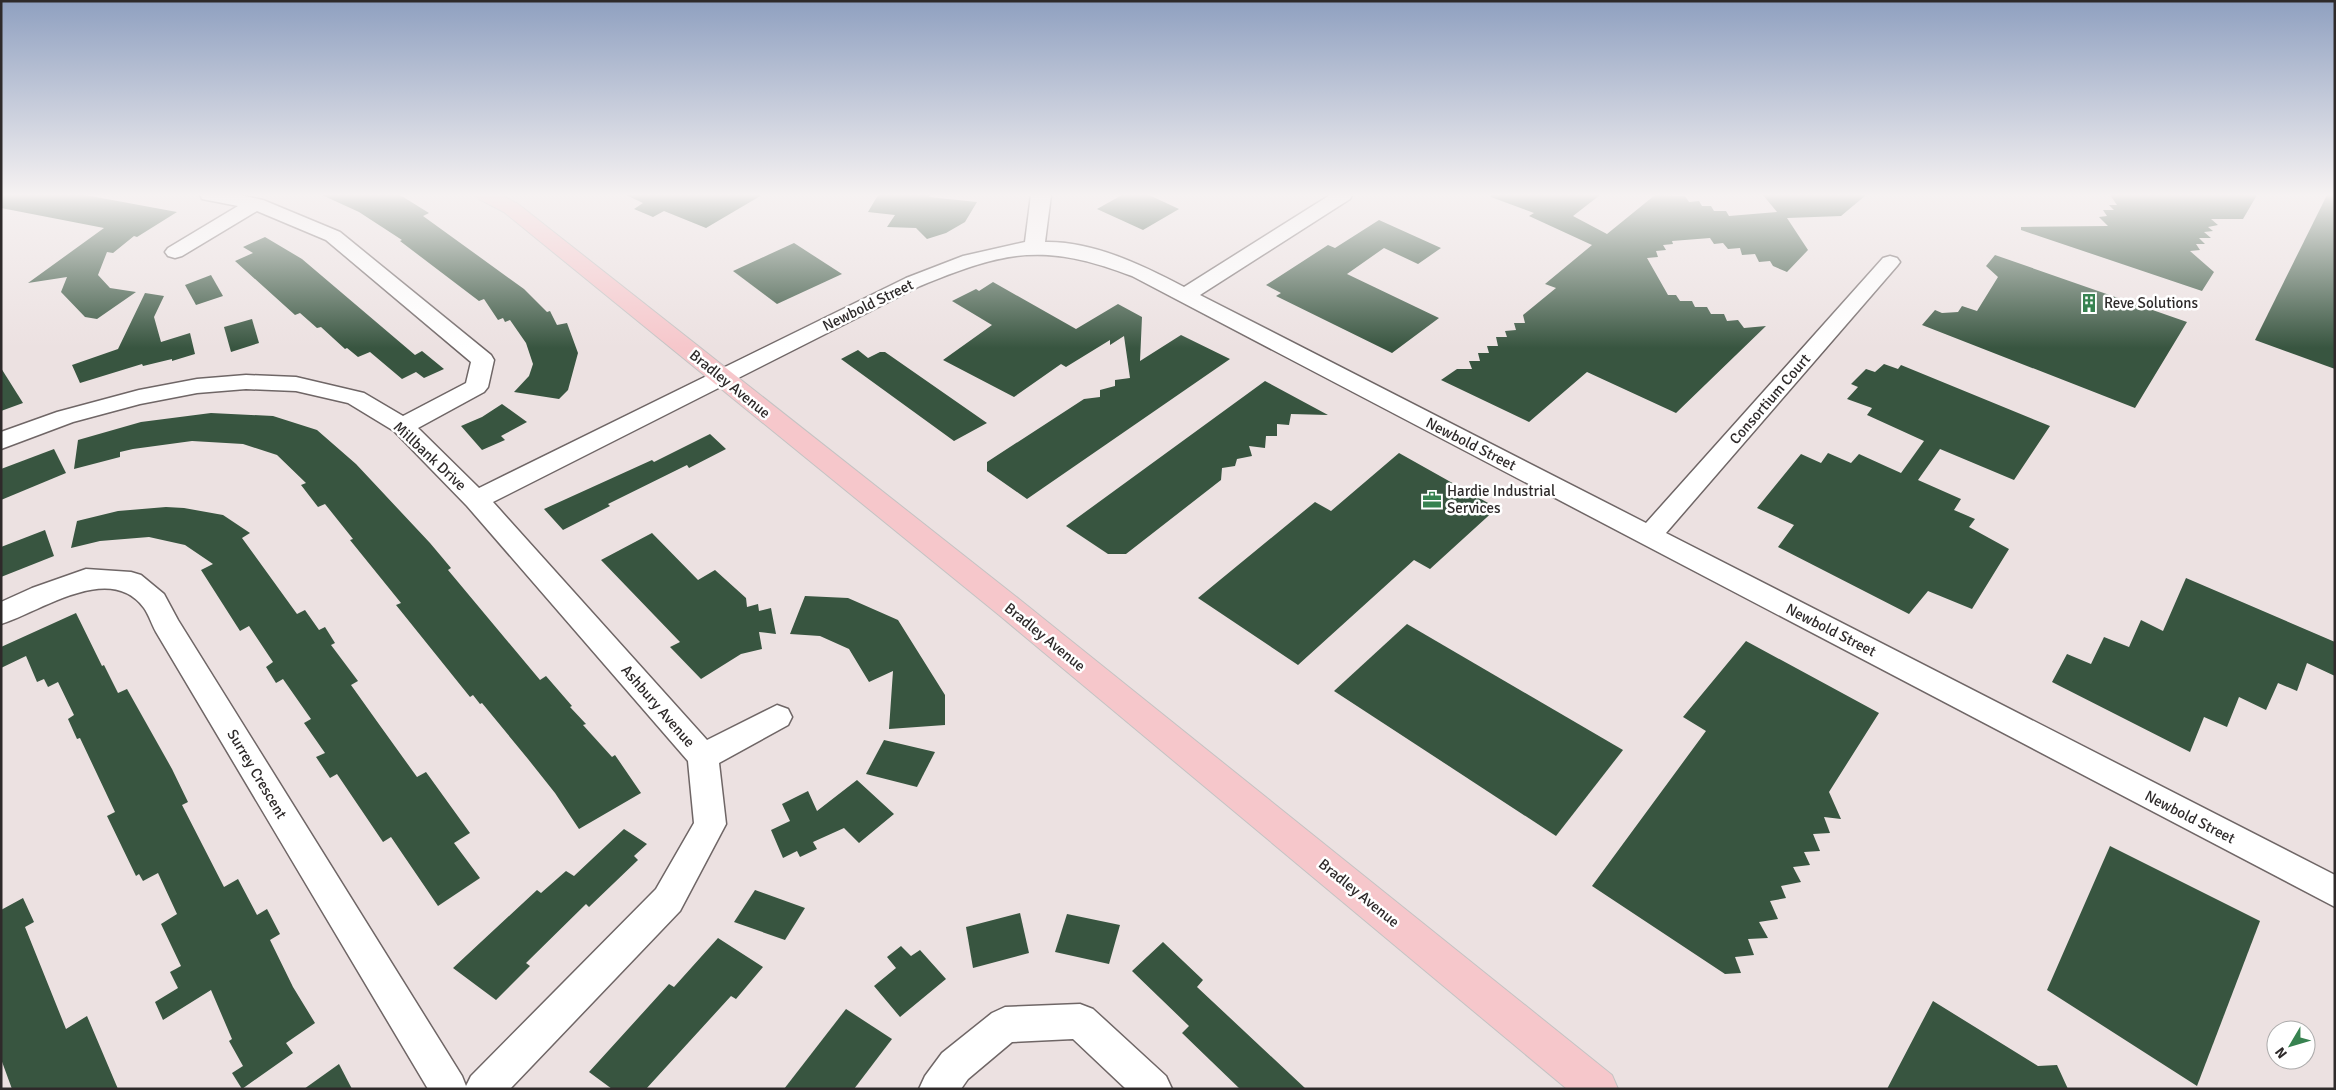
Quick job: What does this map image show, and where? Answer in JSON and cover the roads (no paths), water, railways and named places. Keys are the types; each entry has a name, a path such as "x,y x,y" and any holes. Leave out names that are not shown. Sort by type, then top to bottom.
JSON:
{"main road":[{"name":"Bradley Avenue","path":"558,246 1009,607 1598,1089"}],"street":[{"path":"175,252 185,246"},
{"path":"345,246 483,360 476,387 402,426"},
{"path":"1186,295 1263,246"},
{"name":"Newbold Street","path":"722,378 913,282 958,264 1006,250 1034,248 1068,250 1096,256 1140,272 1186,295 2335,892"},
{"name":"Consortium Court","path":"1649,536 1890,262"},
{"name":"Millbank Drive","path":"1,441 65,417 139,397 197,386 246,382 296,384 356,398 402,426 476,500 722,378"},
{"name":"Ashbury Avenue","path":"476,500 703,757 710,824 668,900 484,1089"},
{"name":"Surrey Crescent","path":"1,614 42,595 86,579 131,582 154,601 166,625 449,1089"},
{"path":"703,757 777,717"},
{"path":"938,1089 955,1066 1005,1025 1080,1021 1154,1089"}],"place":[{"name":"Reve Solutions","path":"2089,303"},
{"name":"Hardie Industrial Services","path":"1432,500"}]}
